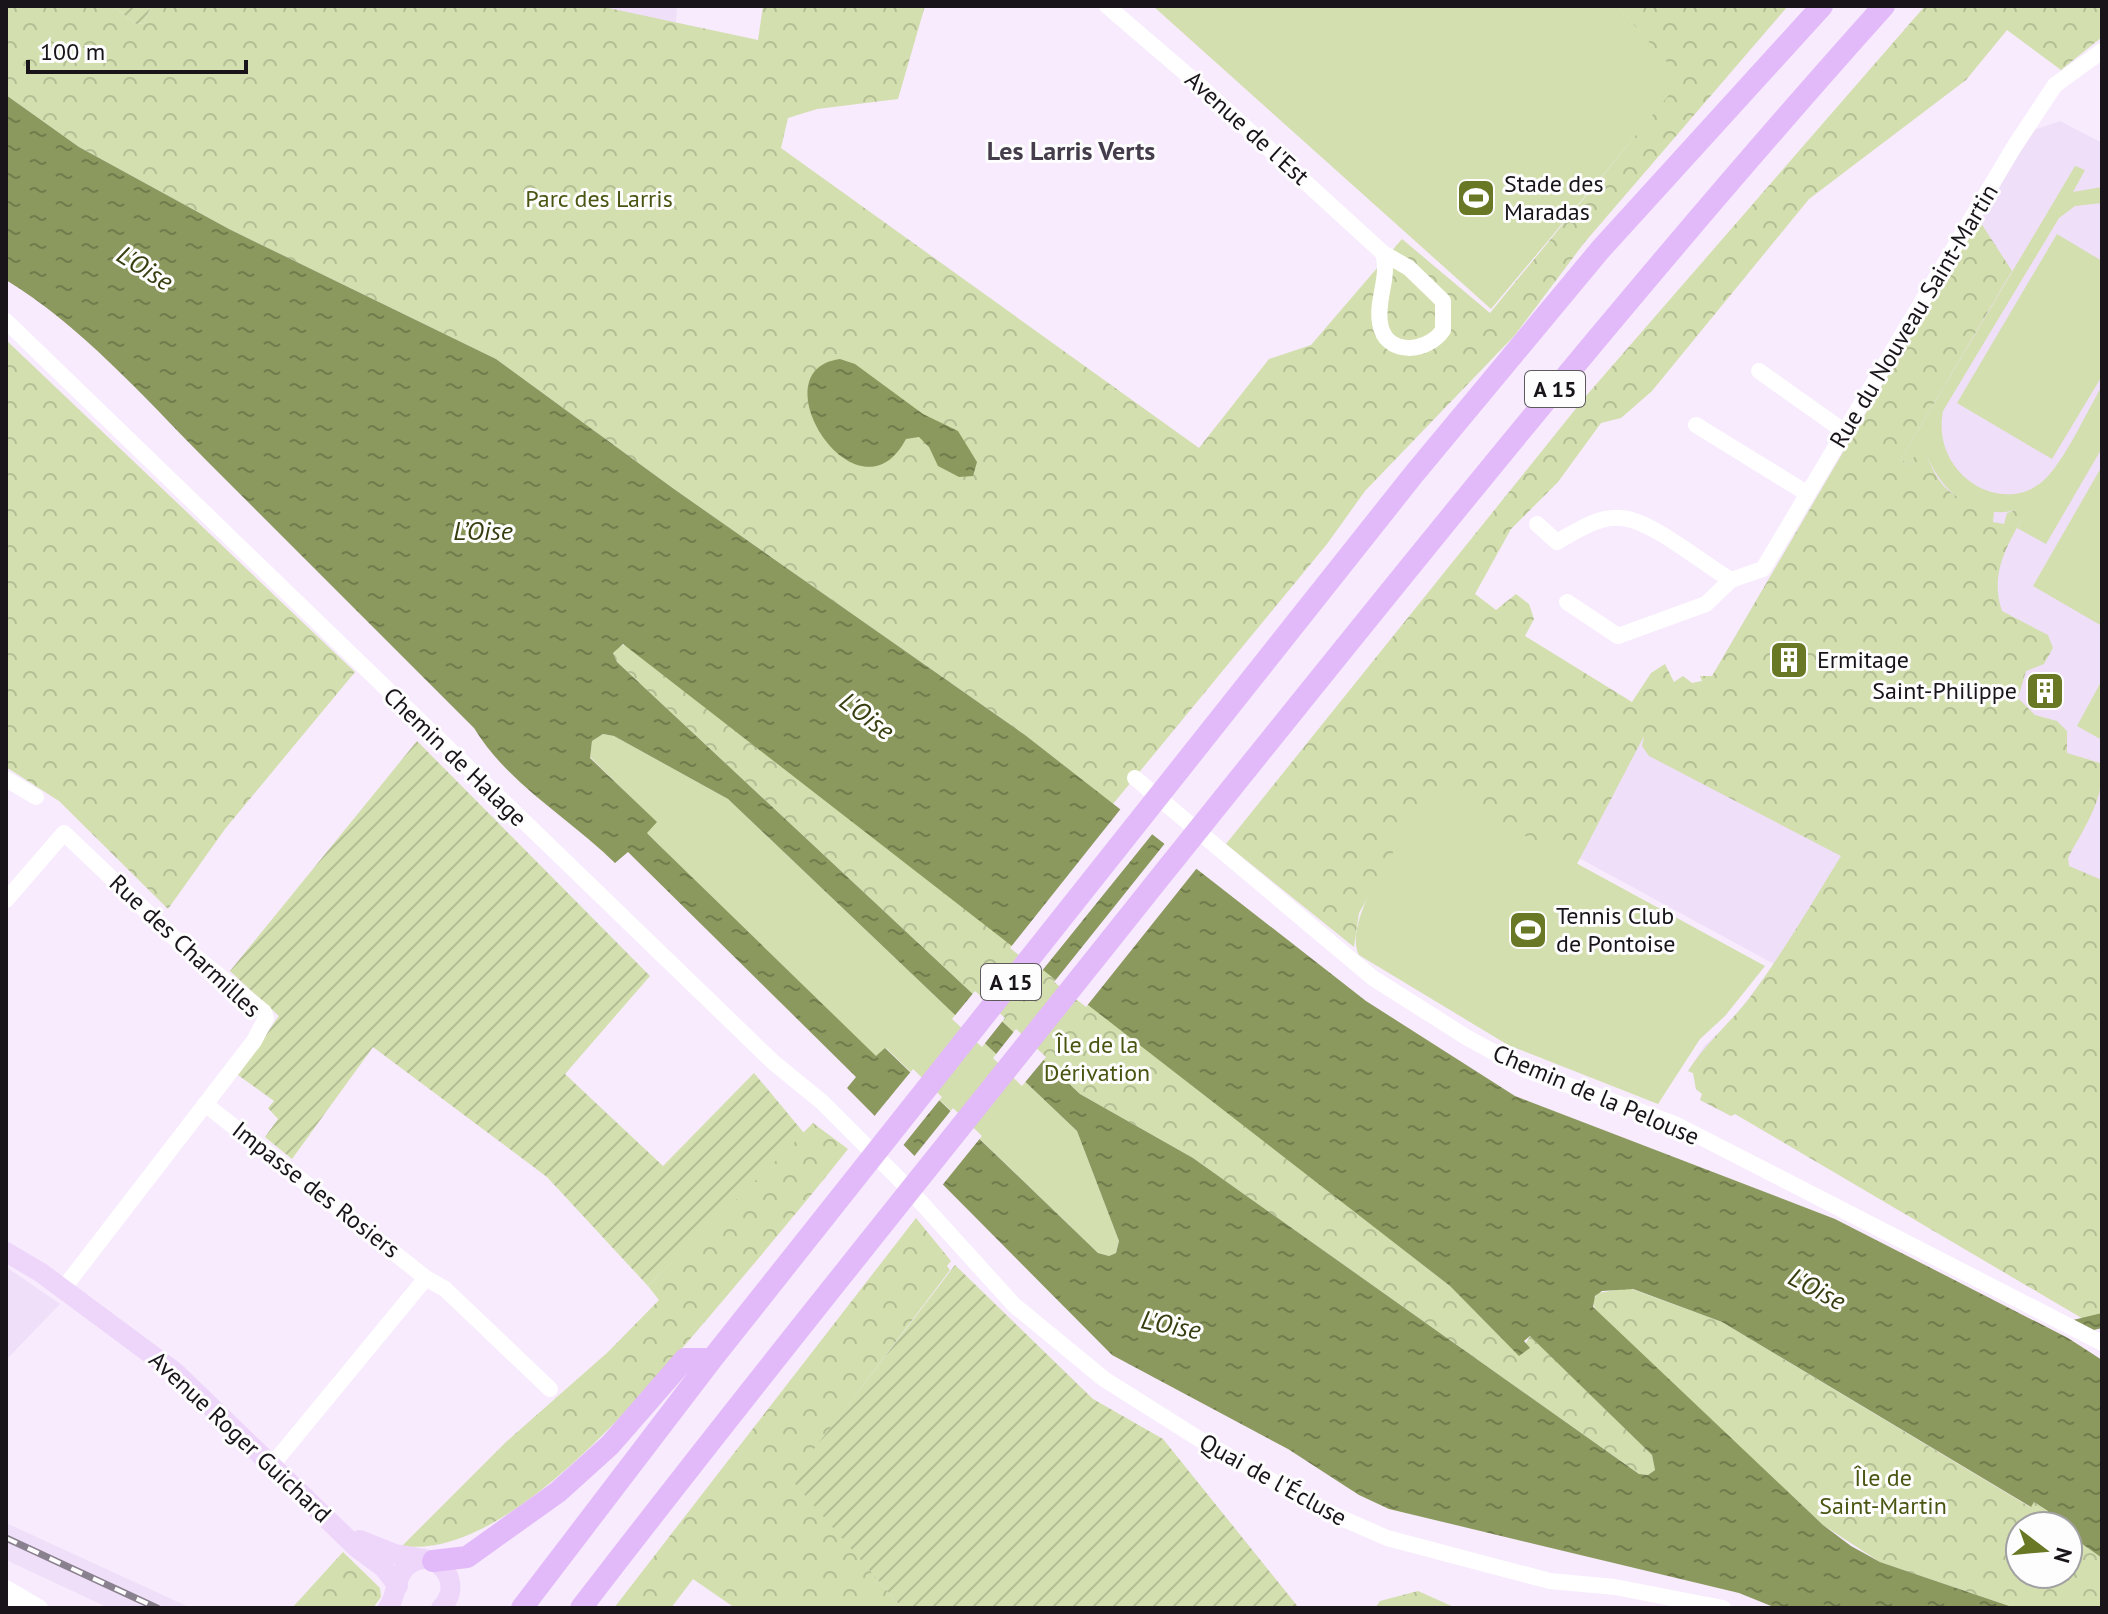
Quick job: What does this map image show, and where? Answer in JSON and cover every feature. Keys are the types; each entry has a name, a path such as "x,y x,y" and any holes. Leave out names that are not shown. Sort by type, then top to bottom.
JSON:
{"highway":[{"name":"A 15","path":"522,1608 826,1214 1414,474 1600,250 1822,6"},
{"name":"A 15","path":"581,1608 772,1360 1236,782 1643,282 1884,6"},
{"path":"429,1560 467,1557 528,1515 610,1445 685,1359 712,1359"}],"main road":[{"name":"Avenue Roger Guichard","path":"6,1252 63,1289 175,1372 363,1554 384,1568 409,1608"},
{"name":"Avenue Roger Guichard","path":"339,1528 385,1551 429,1560"},
{"path":"388,1608 405,1568 429,1560 445,1569 451,1586 449,1597 441,1608"}],"street":[{"name":"Avenue de l'Est","path":"1107,6 1198,84 1383,253 1409,268 1443,301 1443,330 1422,348 1412,350 1397,345 1382,330 1380,315 1387,278 1383,253"},
{"name":"Rue du Nouveau Saint-Martin","path":"1567,602 1618,636 1706,604 1731,580 1763,569 2047,97 2055,85 2102,51"},
{"name":"Chemin de Halage","path":"6,321 404,709 908,1188"},
{"path":"1759,371 1845,432"},
{"path":"1696,425 1808,494"},
{"path":"1537,524 1557,542 1590,523 1622,518 1649,528 1731,580"},
{"name":"Chemin de la Pelouse","path":"1135,778 1373,978 1466,1037 1526,1070 1675,1124 2102,1343"},
{"path":"6,779 36,797"},
{"name":"Rue des Charmilles","path":"6,900 64,833 186,949 264,1012 265,1024 254,1041 63,1289"},
{"name":"Impasse des Rosiers","path":"205,1104 426,1278 445,1289 550,1389"},
{"name":"Quai de l'Écluse","path":"908,1188 1014,1305 1104,1379 1199,1439 1321,1509 1387,1538 1550,1581 1615,1587 1723,1608"},
{"path":"272,1465 426,1278"},
{"path":"451,1586 454,1608"},
{"path":"6,1588 40,1608"},
{"path":"6,1602 16,1608"}],"shaded area":[{"path":"553,6 677,6 676,23 655,51"},
{"path":"2060,121 2102,143 2102,1307 1735,1114 1731,1116 1700,1100 1702,1094 1696,1089 1693,1073 1688,1071 1704,1046 1731,1022 1774,964 1579,858 1645,733 1683,676 1692,683 1702,681 1700,676 1712,676 2031,131"},
{"path":"6,1267 60,1304 6,1360"},
{"path":"6,1523 191,1608 109,1608 6,1560"}],"green space":[{"name":"Parc des Larris","path":"6,6 113,6 136,24 144,23 151,6 599,6 758,40 763,6 925,6 898,99 817,109 788,118 781,148 1199,448 1269,359 1311,345 1402,239 1490,313 1682,79 1617,6 1788,6 1584,243 1515,335 1365,491 1327,544 1113,804 1025,735 674,489 496,359 229,229 79,147 6,95"},
{"path":"113,6 151,6 144,23 136,24"},
{"name":"Stade des Maradas","path":"1153,6 1617,6 1683,79 1491,309"},
{"path":"1925,6 2102,6 2102,37 2061,70 2007,30 1966,80 1809,199 1652,391 1621,418 1601,423 1558,482 1511,529 1475,594 1496,610 1516,594 1529,604 1534,619 1525,636 1632,702 1651,673 1665,664 1674,682 1683,676 1692,683 1702,681 1700,676 1712,676 1979,220 2012,271 1901,459 1909,465 1923,443 1933,470 1947,489 1966,502 1994,511 1993,522 2004,524 2007,513 2030,505 2004,556 1998,596 2002,611 2048,635 2053,648 2044,664 2026,671 2018,698 2035,715 2057,721 2067,731 2067,753 2100,763 2097,800 2068,858 2069,866 2102,880 2102,1330 1735,1114 1731,1116 1700,1100 1702,1094 1696,1089 1693,1073 1688,1071 1763,979 1841,856 1649,756 1642,746 1644,736 1577,864 1431,785 1359,913 1354,947 1226,844 1586,396"},
{"path":"2075,166 2085,170 2073,192 2102,187 2102,203 2075,206 2059,218 1943,411 1942,435 1948,455 1960,472 1976,485 1994,493 2013,494 2031,489 2048,476 2070,445 2102,386 2102,448 2046,544 2017,528 2029,506 1992,512 1962,500 1938,476 1923,444 1909,465 1901,459"},
{"path":"2057,234 2102,261 2102,376 2052,459 1957,403"},
{"path":"6,340 355,672 225,829 168,909 59,801 6,767"},
{"path":"2102,466 2102,626 2033,586"},
{"name":"Île de la Dérivation","path":"620,645 630,646 1450,1286 1519,1355 1530,1336 1652,1455 1655,1470 1648,1475 1639,1474 1193,1158 1080,1094 617,662 613,653"},
{"path":"2102,680 2102,740 2077,726"},
{"name":"Île de la Dérivation","path":"603,734 614,736 728,799 1077,1131 1119,1241 1116,1253 1109,1256 1098,1253 886,1048 876,1057 646,832 656,822 590,757 592,741"},
{"path":"417,741 650,976 565,1074 663,1166 754,1073 804,1133 648,1286 547,1177 373,1047 292,1159 265,1137 278,1119 268,1108 274,1101 238,1075 279,1016 230,971"},
{"name":"Tennis Club de Pontoise","path":"1431,784 1765,966 1725,1016 1700,1039 1658,1104 1508,1045 1359,955 1356,940 1368,895"},
{"path":"813,1123 848,1149 720,1304 620,1417 578,1459 534,1496 489,1525 445,1543 402,1546 506,1442 608,1352 659,1300 648,1286"},
{"path":"916,1218 951,1261 947,1266 950,1270 792,1479 902,1608 735,1608 693,1579 671,1608 614,1608"},
{"path":"955,1265 1093,1399 1163,1439 1299,1608 902,1608 791,1479"},
{"name":"Île de Saint-Martin","path":"1629,1288 1722,1322 2030,1507 2034,1502 2046,1510 2004,1510 2004,1590 2084,1590 2084,1545 2102,1558 2102,1608 2015,1608 1880,1562 1823,1525 1595,1311 1593,1300 1598,1293"},
{"path":"343,1552 380,1588 381,1597 373,1608 292,1608"},
{"path":"1418,1591 1456,1608 1375,1608 1380,1601"}],"water":[{"path":"6,95 79,147 229,229 496,359 674,489 1025,735 1366,1001 1515,1096 1835,1219 2068,1338 2102,1360 2102,1558 2084,1545 2084,1510 2046,1510 2034,1502 2031,1507 1722,1322 1633,1289 1602,1291 1595,1296 1593,1307 1823,1525 1880,1562 2015,1608 1776,1608 1739,1593 1389,1509 1359,1495 1288,1449 1112,1355 847,1088 856,1077 628,852 615,863 521,783 474,728 110,363 33,298 6,280","holes":["623,644 1450,1286 1519,1356 1530,1348 1524,1341 1530,1336 1652,1455 1655,1470 1648,1475 1639,1474 1193,1158 1080,1094 617,662 613,653","603,734 614,736 728,799 1077,1131 1119,1241 1116,1253 1109,1256 1098,1253 885,1048 876,1056 647,833 657,822 590,758 592,741"]},
{"path":"840,359 855,364 923,414 958,431 977,462 973,476 959,477 938,466 929,447 919,437 906,439 886,462 863,466 842,457 823,437 811,413 808,389 816,369"},
{"path":"2102,1313 2102,1328 2086,1332 2073,1320"}],"pier":[{"path":"1123,806 1154,832 1041,972 1010,948"},
{"path":"1166,842 1197,868 1086,1007 1054,982"},
{"path":"975,991 1005,1018 982,1047 952,1019"},
{"path":"1016,1029 1046,1057 1022,1086 993,1058"},
{"path":"913,1069 942,1097 901,1148 872,1119"},
{"path":"953,1108 982,1136 940,1188 912,1159"}],"railway":[{"path":"6,1538 157,1608"}],"place":[{"name":"Stade des Maradas","path":"1476,198"},
{"name":"Ermitage","path":"1789,660"},
{"name":"Saint-Philippe","path":"2045,691"},
{"name":"Tennis Club de Pontoise","path":"1528,930"}],"district":[{"name":"Les Larris Verts","path":"1071,151"}],"water label":[{"name":"L'Oise","path":"145,268"},
{"name":"L’Oise","path":"483,531"},
{"name":"L'Oise","path":"867,716"},
{"name":"L'Oise","path":"1817,1289"},
{"name":"L'Oise","path":"1171,1325"}]}
